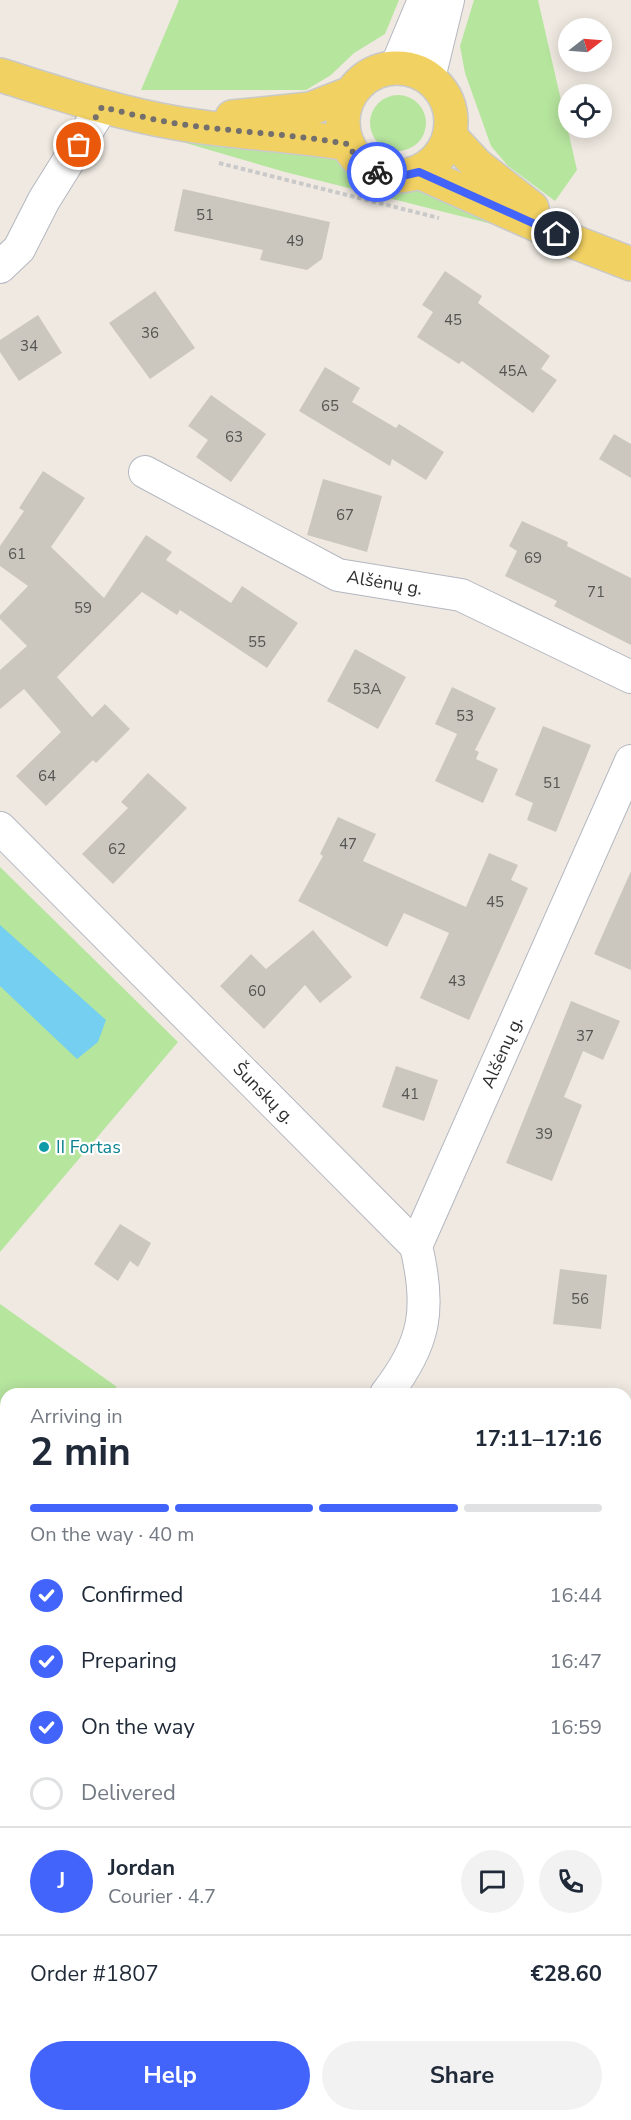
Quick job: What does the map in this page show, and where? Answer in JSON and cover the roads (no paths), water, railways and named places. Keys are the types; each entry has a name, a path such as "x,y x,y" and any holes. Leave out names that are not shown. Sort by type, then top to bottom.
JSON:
{"main road":[{"path":"396,67 414,70 429,78 441,89 449,103 452,119 450,135 444,151 419,172 402,176 386,175 370,169 357,159 348,144 343,127 344,109 351,93 363,79 379,70 396,67"},
{"path":"0,75 102,107 176,123 269,135 309,137 348,144"},
{"path":"176,123 310,109 351,93"},
{"path":"450,135 477,165 577,243"},
{"path":"419,172 577,243 631,264"}],"street":[{"path":"396,67 424,0"},
{"path":"429,78 448,0"},
{"path":"0,267 19,249 44,200 102,107"},
{"name":"Alšėnų g.","path":"145,472 338,575 461,595 631,677"},
{"name":"Alšėnų g.","path":"416,1246 631,761"},
{"name":"Šunskų g.","path":"0,828 416,1246"},
{"path":"390,1388 421,1337 425,1302 422,1271 416,1246"}],"water":[{"path":"0,925 106,1020 98,1042 77,1059 0,986"}],"place":[{"name":"II Fortas","path":"44,1147"}]}
